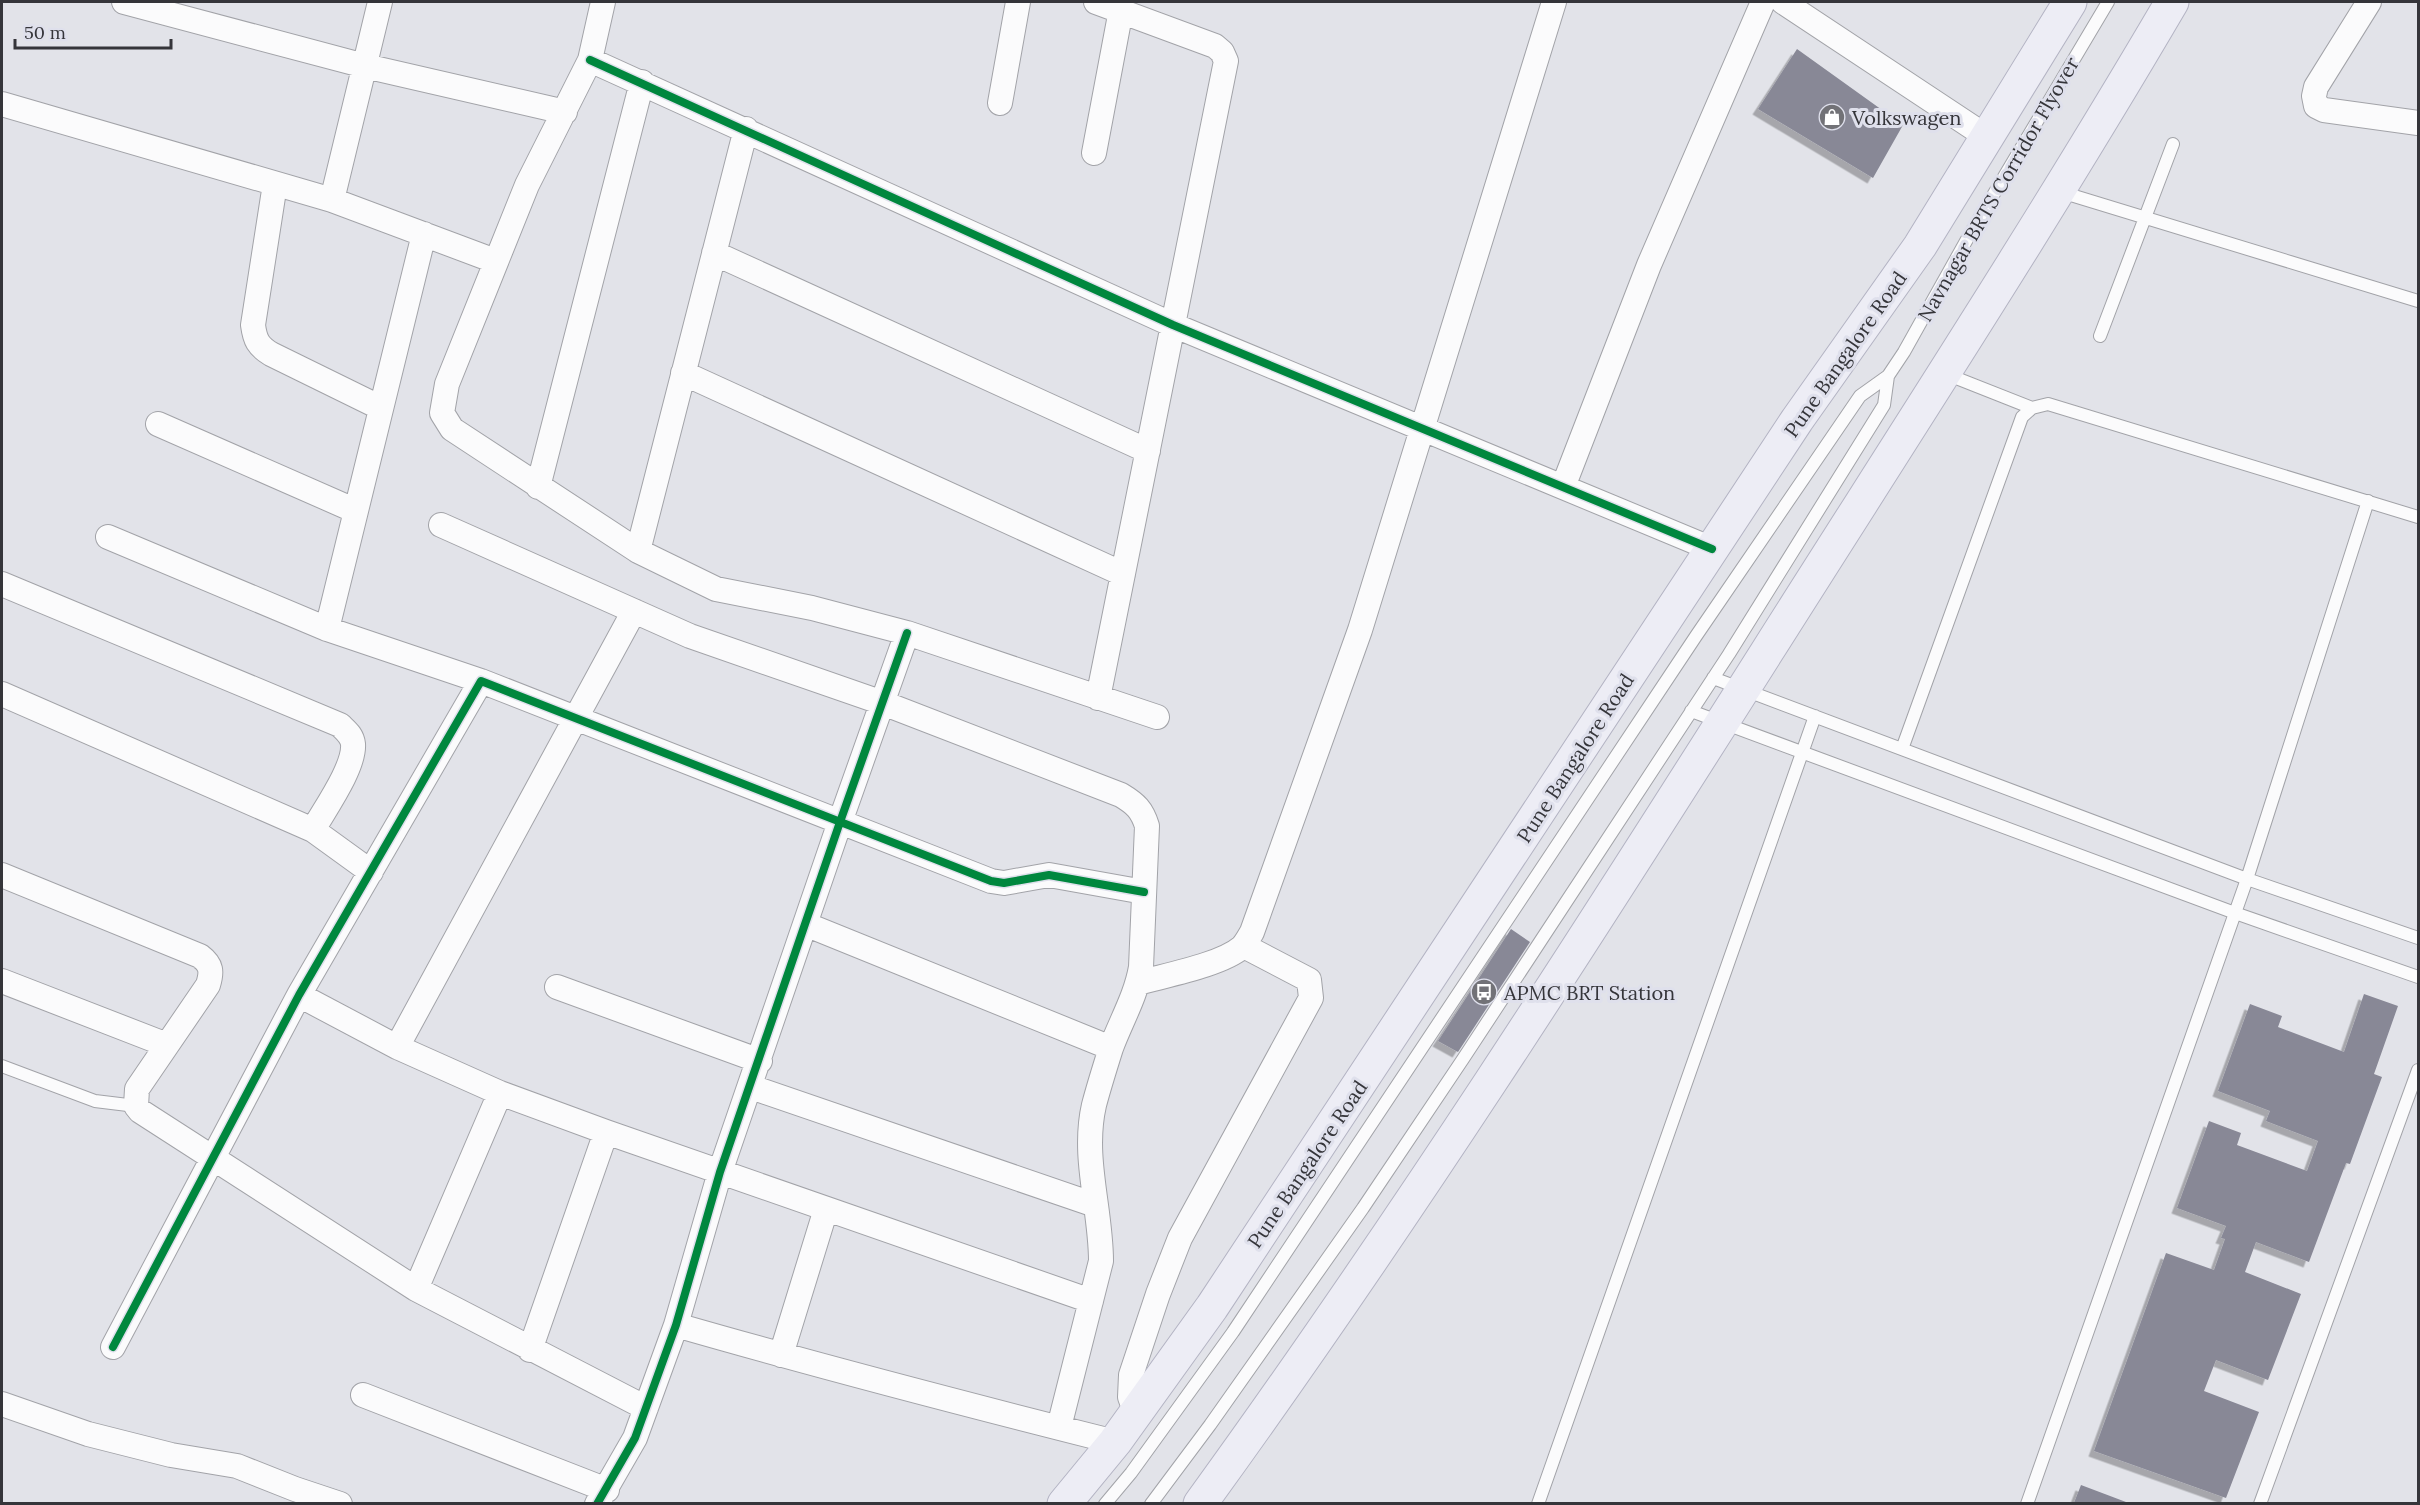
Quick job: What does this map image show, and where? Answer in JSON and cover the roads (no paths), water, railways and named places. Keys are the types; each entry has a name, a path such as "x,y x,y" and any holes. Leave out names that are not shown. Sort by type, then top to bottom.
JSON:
{"main road":[{"name":"Pune Bangalore Road","path":"1064,1503 1115,1442 1231,1278 1797,420 1920,246 2070,2"},
{"path":"1200,1503 1296,1372 1502,1066 2059,191 2172,2"}],"street":[{"path":"124,2 365,66 565,112"},
{"path":"332,200 380,2"},
{"path":"603,2 590,60 527,185 447,384 442,413 452,429 638,551 716,589 812,608 908,633 1158,717"},
{"path":"1000,103 1018,2"},
{"path":"1096,2 1215,46 1222,52 1226,61 1098,698"},
{"path":"1138,983 1213,962 1234,953 1244,946 1252,932 1360,630 1554,2"},
{"path":"1563,488 1649,265 1763,2"},
{"path":"1783,2 1987,137"},
{"path":"2369,2 2316,87 2314,96 2316,106 2324,110 2418,123"},
{"path":"1094,153 1121,10"},
{"path":"590,60 1173,325 1712,549"},
{"path":"538,487 642,82"},
{"path":"2,104 332,200 495,261"},
{"path":"638,551 746,129"},
{"path":"275,183 253,325 255,337 260,347 271,354 381,408"},
{"path":"327,629 424,234"},
{"path":"714,253 1148,451"},
{"path":"683,373 1123,574"},
{"path":"158,423 356,511"},
{"path":"441,525 690,636 883,703 1121,795 1134,803 1142,813 1147,826 1141,967 1138,983 1111,1048 1094,1107 1090,1139 1101,1261 1059,1427"},
{"path":"108,537 327,629 480,681 991,881 1004,883 1049,874 1144,892"},
{"path":"2,584 340,725 350,734 353,744 352,755 348,767 313,830"},
{"path":"396,1047 634,611"},
{"path":"363,1395 602,1497 634,1438 676,1325 720,1172 760,1061 840,822 908,633"},
{"path":"113,1347 299,995 372,872 480,681"},
{"path":"2,694 313,830 372,872"},
{"path":"2,875 200,956 207,961 211,968 208,985 137,1089 136,1106 140,1111 211,1159 416,1289 646,1408"},
{"path":"805,924 1111,1048"},
{"path":"1136,1413 1130,1397 1131,1375 1158,1294 1180,1238 1311,998 1309,980 1244,946"},
{"path":"2,981 167,1046"},
{"path":"557,987 760,1061"},
{"path":"299,995 396,1047 500,1093 1091,1301"},
{"path":"751,1087 1095,1205"},
{"path":"416,1289 500,1093"},
{"path":"531,1350 606,1132"},
{"path":"781,1355 826,1209"},
{"path":"676,1325 781,1355 1115,1442"},
{"path":"2,1404 88,1434 171,1455 237,1466 293,1496 340,1503"}],"lane":[{"name":"Navnagar BRTS Corridor Flyover","path":"1888,375 1904,352 1976,224 2108,2"},
{"path":"2100,336 2173,144"},
{"path":"2059,191 2418,302"},
{"path":"1944,373 2032,408"},
{"path":"1151,1503 1210,1425 1363,1208 1470,1050 1713,678 1884,405 1888,375"},
{"path":"1105,1503 1131,1473 1233,1332 1696,636 1860,396 1888,375"},
{"path":"1902,749 2022,417 2032,408 2049,404 2418,517"},
{"path":"2027,1503 2247,879 2367,501"},
{"path":"1713,678 2247,879 2418,938"},
{"path":"1691,711 2235,913 2418,977"},
{"path":"1538,1503 1815,716"},
{"path":"2,1066 95,1101 136,1106"},
{"path":"2260,1503 2418,1070"}],"place":[{"name":"Volkswagen","path":"1832,117"},
{"name":"APMC BRT Station","path":"1484,992"}]}
